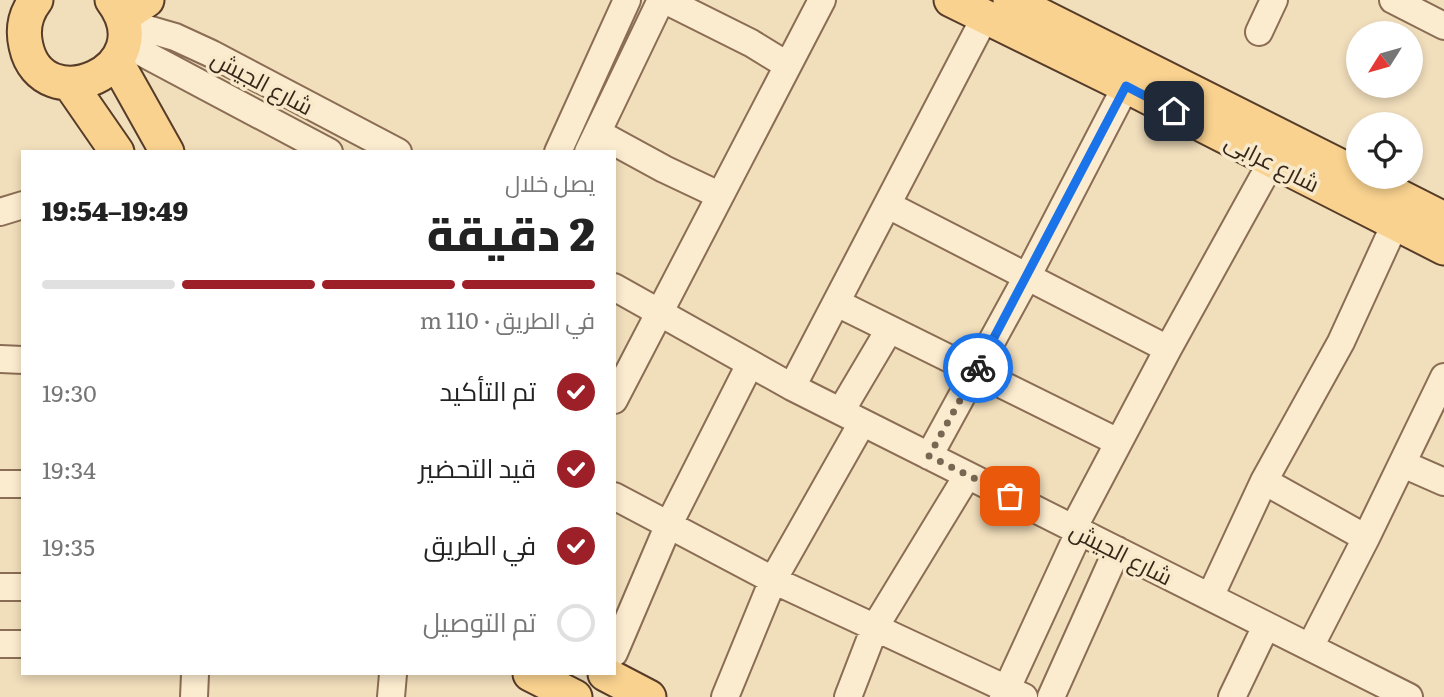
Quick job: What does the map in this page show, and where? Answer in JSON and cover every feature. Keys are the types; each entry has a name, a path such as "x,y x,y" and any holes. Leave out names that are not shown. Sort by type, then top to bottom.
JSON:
{"main road":[{"path":"36,0 12,35 34,64 44,74 56,80 85,82 100,77 124,24"},
{"name":"شارع عرابى","path":"951,0 998,9 1346,170"},
{"name":"شارع عرابى","path":"998,9 1126,86 1395,224 1438,222"},
{"path":"124,24 166,150"},
{"path":"70,83 116,150"},
{"name":"شارع عرابى","path":"1381,189 1438,222"},
{"path":"532,675 570,696"},
{"path":"607,675 649,697"}],"street":[{"path":"559,150 626,0"},
{"path":"612,150 593,143 663,0 751,43 787,65"},
{"path":"616,396 822,0"},
{"path":"1259,32 1274,0"},
{"path":"1393,0 1444,26"},
{"path":"792,387 888,205 998,9"},
{"name":"شارع الجيش","path":"124,24 326,150"},
{"name":"شارع الجيش","path":"124,24 175,37 394,150"},
{"path":"929,456 976,373 1126,86"},
{"path":"616,151 664,169 719,195"},
{"path":"616,497 773,580 875,626 1012,694 1077,529 1118,442 1272,161"},
{"path":"888,205 1168,349"},
{"path":"0,212 21,206"},
{"path":"1210,597 1264,481 1341,342 1395,224"},
{"name":"شارع الجيش","path":"616,288 792,387 1409,697"},
{"path":"837,303 1118,442"},
{"path":"725,697 773,580 852,417 889,330"},
{"path":"0,359 21,360"},
{"path":"616,648 669,524 750,364"},
{"path":"1310,648 1444,377"},
{"path":"1402,464 1444,482"},
{"path":"848,697 875,626 967,475"},
{"path":"1264,481 1366,538"},
{"path":"0,484 21,484"},
{"path":"1051,697 1117,550"},
{"path":"0,587 21,587"},
{"path":"1232,697 1266,626"},
{"path":"0,644 21,644"},
{"path":"194,697 195,675"},
{"path":"391,697 393,675"}],"way so far":[{"path":"978,368 929,456 1010,496"}],"route":[{"path":"978,368 1126,86 1174,111"}]}
